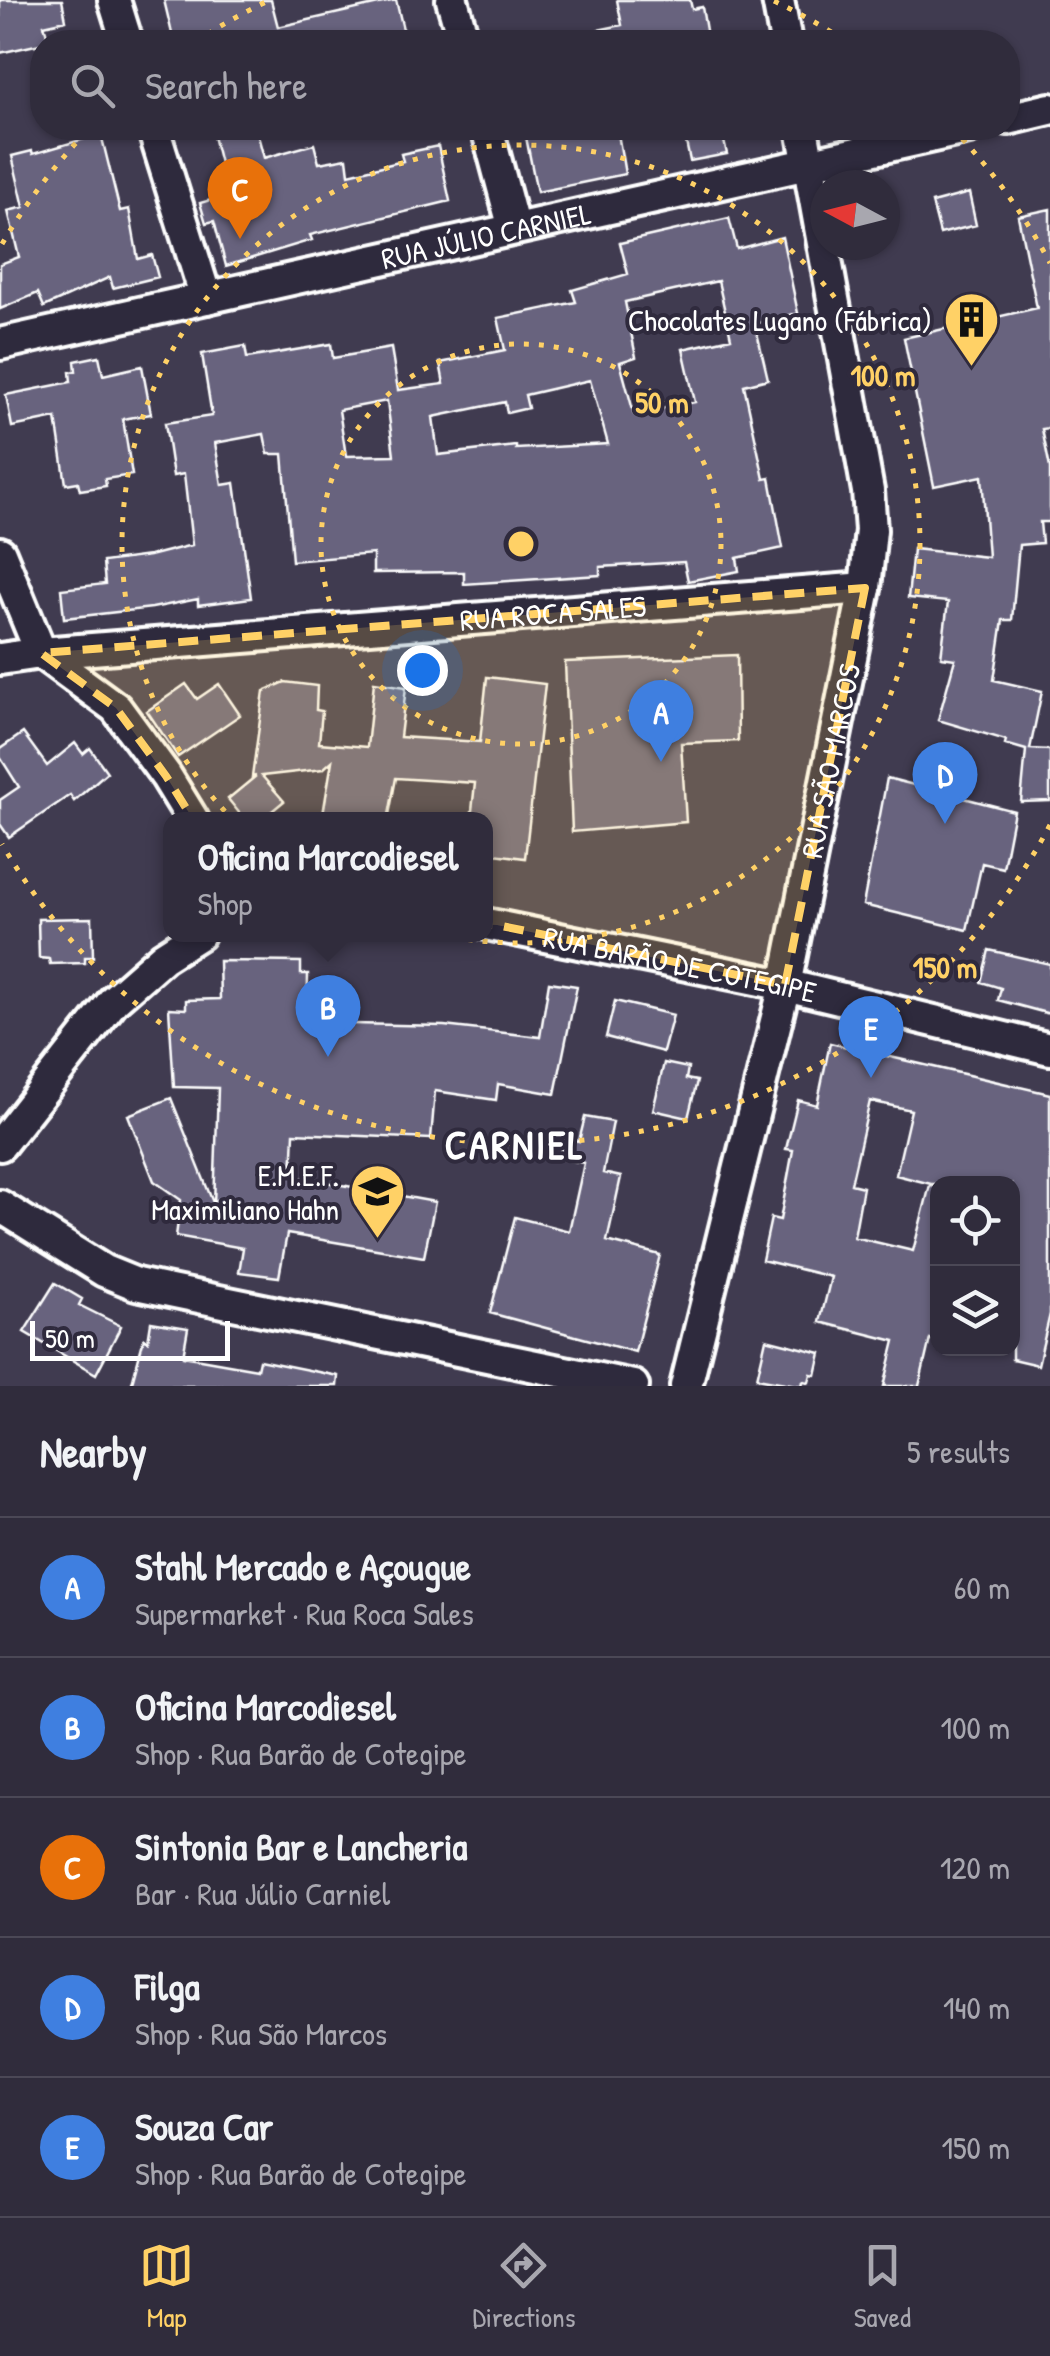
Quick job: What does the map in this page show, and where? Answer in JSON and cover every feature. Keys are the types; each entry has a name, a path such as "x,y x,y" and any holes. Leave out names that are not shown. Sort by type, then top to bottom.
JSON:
{"street":[{"path":"114,0 123,30"},
{"path":"452,0 461,30"},
{"path":"778,0 784,30"},
{"path":"1020,116 1050,109"},
{"path":"157,140 206,298"},
{"path":"490,140 514,229"},
{"name":"RUA SÃO MARCOS","path":"686,1386 784,985 864,588 871,530 868,490 804,140"},
{"name":"RUA JÚLIO CARNIEL","path":"0,344 916,140"},
{"path":"0,554 41,653 116,708 189,812"},
{"name":"RUA ROCA SALES","path":"0,659 864,588"},
{"name":"RUA BARÃO DE COTEGIPE","path":"493,925 784,985 1050,1049"},
{"path":"0,1146 114,1000 186,942"},
{"path":"0,1206 104,1271 136,1284 632,1386"}],"highlighted area":[{"path":"865,588 785,985 497,925 226,917 201,832 166,776 116,708 41,653 382,628"}],"building":[{"path":"0,0 62,0 66,20 44,25 45,30 30,30 30,46 0,53"},
{"path":"164,0 271,0 278,27 396,0 403,30 171,30"},
{"path":"617,0 690,0 692,9 702,7 706,30 598,30 622,25"},
{"path":"81,140 102,140 120,211 129,209 138,259 152,255 158,277 113,288 110,277 44,307 38,293 0,309 0,264 19,257 8,211 24,207 12,156 32,151 33,154"},
{"path":"214,140 259,140 264,158 314,144 319,163 347,158 349,174 403,161 401,154 438,146 450,201 310,235 312,240 226,266 214,221 206,223 200,203 228,195"},
{"path":"527,140 619,140 625,174 537,192"},
{"path":"686,140 724,140 727,154 690,161"},
{"path":"969,193 976,225 940,234 932,203"},
{"path":"1050,209 1050,428 1042,429 1050,468 1050,522 1040,522 1042,543 1019,545 1012,620 1003,620 994,680 1042,691 1030,749 1050,750 1050,801 1021,802 1026,750 1005,744 1006,740 938,720 955,659 941,657 948,602 908,598 913,549 988,557 982,476 934,486 904,338 1037,308 1018,216"},
{"path":"729,218 737,249 782,237 798,313 755,324 768,379 744,385 764,479 770,478 783,548 737,558 739,571 688,581 684,562 600,567 600,575 464,584 464,572 373,573 373,554 292,561 283,454 268,454 264,434 215,443 222,485 235,483 251,598 198,605 198,599 64,618 61,589 105,584 103,562 192,545 184,474 173,476 165,423 212,416 202,354 245,346 247,358 331,344 333,358 391,348 398,390 444,384 440,363 505,350 498,318 576,302 572,290 628,274 620,243","holes":["718,281 731,338 683,349 695,402 634,414 620,362 636,357 625,302","590,380 608,444 516,446 438,455 433,417 505,402 507,413 528,408 525,395","387,401 394,455 346,456 339,410"]},
{"path":"99,356 103,375 142,366 151,414 123,419 132,475 105,479 106,486 80,490 78,482 66,484 56,418 12,427 6,395 71,382 75,361"},
{"path":"737,655 738,741 681,743 686,822 572,832 565,662"},
{"path":"487,677 545,684 525,858 493,854 493,812 472,812 475,783 396,778 390,812 323,812 332,761 323,769 262,776 284,801 271,812 239,812 228,799 256,776 252,777 264,691 285,682 317,686 316,710 322,711 319,743 367,747 374,682 406,687 400,737 480,742"},
{"path":"186,684 197,699 219,684 240,715 178,757 147,711"},
{"path":"23,733 47,766 75,743 83,754 90,748 107,772 74,801 70,795 9,837 0,824 0,800 19,787 0,757 0,749"},
{"path":"887,778 1014,811 1003,868 982,863 967,930 863,905"},
{"path":"92,918 93,957 85,957 85,963 50,964 49,959 39,958 38,919"},
{"path":"989,950 1050,964 1050,1014 998,1000 1001,988 981,982"},
{"path":"219,961 301,962 301,974 308,974 307,1023 444,1026 540,1037 549,982 577,986 555,1094 498,1084 496,1100 435,1091 431,1139 294,1133 292,1176 435,1202 424,1257 287,1234 279,1277 239,1272 243,1248 176,1236 181,1200 154,1181 128,1115 171,1098 214,1205 218,1088 174,1087 169,1008 186,1009 186,1000 220,999"},
{"path":"615,1001 673,1015 663,1052 606,1037"},
{"path":"830,1043 1050,1094 1050,1314 1038,1365 1012,1359 1020,1356 1020,1176 930,1176 930,1184 896,1175 911,1110 870,1101 851,1184 863,1187 854,1237 913,1251 930,1185 930,1339 919,1386 884,1386 895,1341 820,1322 831,1277 762,1260 771,1218 780,1220 793,1150 786,1149 798,1100 817,1105"},
{"path":"664,1063 688,1068 686,1079 697,1081 688,1118 653,1110"},
{"path":"585,1117 613,1122 603,1173 621,1177 607,1241 660,1255 635,1352 490,1313 515,1217 569,1231 584,1163 559,1158 563,1138 579,1141"},
{"path":"55,1283 82,1299 79,1305 121,1326 96,1374 24,1332"},
{"path":"151,1322 188,1328 183,1356 257,1369 259,1360 338,1376 337,1386 131,1386"},
{"path":"766,1339 821,1353 816,1375 811,1374 809,1382 803,1381 802,1386 757,1378"}],"place":[{"name":"Sintonia Bar e Lancheria","path":"240,239"},
{"name":"Chocolates Lugano (Fábrica)","path":"971,369"},
{"name":"Stahl Mercado e Açougue","path":"661,762"},
{"name":"Filga","path":"945,824"},
{"name":"Oficina Marcodiesel","path":"328,1057"},
{"name":"Souza Car","path":"871,1078"},
{"name":"E.M.E.F. Maximiliano Hahn","path":"378,1241"}],"district":[{"name":"CARNIEL","path":"515,1144"}]}
